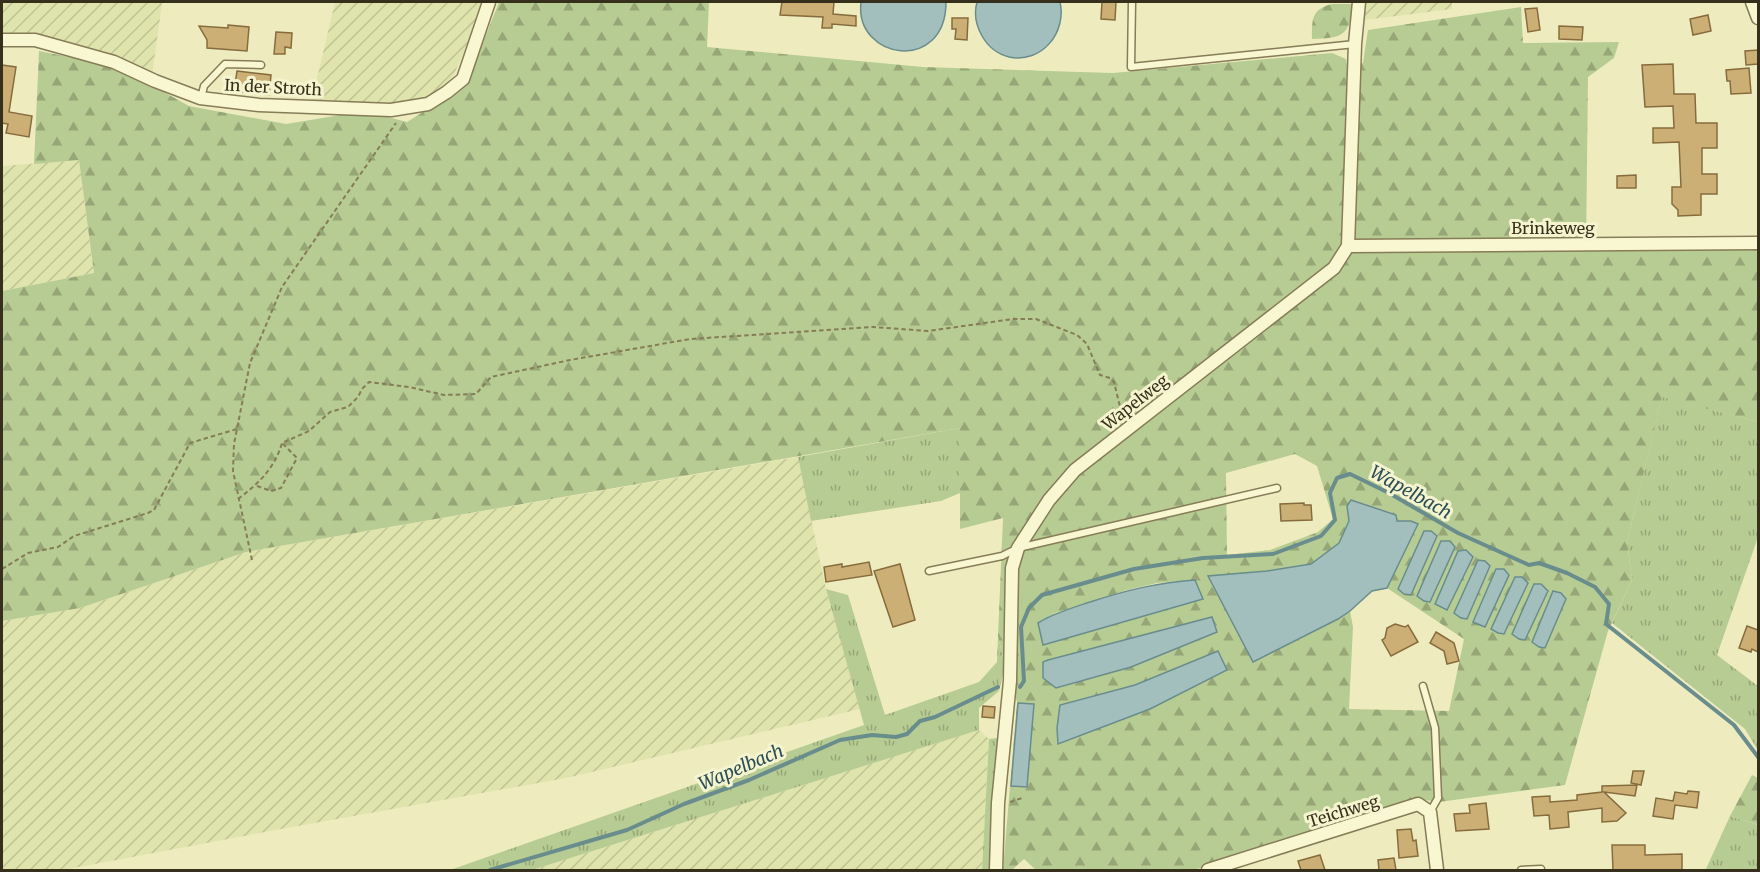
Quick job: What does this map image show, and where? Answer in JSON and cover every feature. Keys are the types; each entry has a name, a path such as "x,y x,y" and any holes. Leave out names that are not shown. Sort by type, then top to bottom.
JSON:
{"street":[{"name":"In der Stroth","path":"2,40 35,40 114,62 200,98 259,105 391,110 428,104 463,79 489,2"},
{"path":"1348,246 1355,44 1359,2"},
{"path":"1752,2 1758,18"},
{"name":"Brinkeweg","path":"1348,246 1758,243"},
{"name":"Wapelweg","path":"996,870 998,803 1010,681 1012,568 1018,548 1049,500 1075,470 1334,268 1348,246"},
{"name":"Teichweg","path":"1208,870 1418,804 1430,812"},
{"path":"1430,812 1437,870"}],"lane":[{"path":"1132,2 1131,66 1355,44"},
{"path":"200,98 204,86 225,64 261,65"},
{"path":"929,571 1002,556 1018,548 1277,488"},
{"path":"1423,686 1435,728 1438,798 1430,812"},
{"path":"1521,870 1541,868"}],"path":[{"path":"252,560 233,471 237,429 250,363 282,287 406,108"},
{"path":"282,443 309,431 330,412 348,407 369,382 409,387 444,395 476,394 490,377 690,339 873,327 928,331 1013,319 1036,319 1077,335 1087,344 1100,375 1114,382 1123,421 1130,427"},
{"path":"2,569 28,553 58,547 74,536 154,510 190,443 237,429"},
{"path":"238,500 256,486 278,459 282,443"},
{"path":"256,486 271,491 281,488 285,482 297,458 282,443"}],"green space":[{"path":"2,2 169,2 162,3 152,76 2,35"},
{"path":"335,2 485,2 453,77 434,97 409,103 311,104"},
{"path":"499,2 709,2 707,47 923,67 1113,73 1332,53 1346,59 1347,65 1363,63 1368,30 1521,7 1523,43 1619,42 1614,58 1588,77 1586,250 1758,249 1758,422 1662,397 1627,542 1632,580 1608,631 1565,785 1439,802 1418,799 1194,870 1036,870 1024,859 1012,870 1003,870 1017,702 998,636 1003,518 960,529 960,428 246,552 80,608 2,621 2,291 94,273 79,160 34,164 39,51 119,67 189,106 286,124 365,111 407,122 466,85","holes":["1295,454 1317,466 1333,519 1318,532 1270,550 1227,555 1226,473","1351,500 1396,515 1397,521 1411,521 1418,524 1387,588 1464,639 1449,711 1349,709 1353,627 1350,611 1254,661 1267,571 1311,564 1339,543 1349,521 1347,506","1478,561 1485,561 1490,567 1467,619 1454,613","1195,580 1203,599 1052,614 1157,583","1212,618 1217,632 1131,667 1056,688"]},
{"path":"1365,2 1452,2 1452,9 1364,20"},
{"path":"1332,4 1354,4 1347,29 1331,38 1312,39 1312,26 1316,12"},
{"path":"79,160 94,273 2,291 2,166"},
{"path":"1662,396 1758,422 1758,537 1717,655 1758,686 1757,749 1745,729 1612,623 1632,580 1627,542"},
{"path":"960,428 960,493 941,501 811,521 798,457"},
{"path":"798,457 826,589 860,709 566,778 63,870 2,870 2,621 80,608 246,552"},
{"path":"826,589 848,595 885,715 979,682 997,662 998,636 1005,666 999,691 979,708 979,730 532,870 450,870 864,725"},
{"path":"979,730 989,739 982,870 532,870"},
{"path":"997,738 990,870 982,870 989,739"},
{"path":"1752,775 1758,778 1758,825 1730,816"},
{"path":"1730,816 1758,825 1758,870 1706,869"}],"water":[{"path":"861,2 946,2 942,25 932,41 917,49 901,51 885,46 871,37 863,22"},
{"path":"977,2 1060,2 1060,24 1050,43 1041,51 1032,56 1009,57 993,49 982,36 976,19"},
{"path":"1351,500 1396,515 1397,521 1411,521 1418,524 1387,588 1372,591 1338,619 1253,662 1208,576 1267,571 1311,564 1339,543 1349,521 1347,506"},
{"path":"1424,531 1431,531 1437,536 1411,595 1404,594 1398,589"},
{"path":"1441,541 1450,541 1455,547 1430,602 1424,601 1417,596"},
{"path":"1466,550 1473,557 1447,610 1435,604 1458,551"},
{"path":"1478,560 1485,561 1490,566 1467,619 1461,618 1454,613"},
{"path":"1496,569 1504,569 1509,575 1485,627 1473,622"},
{"path":"1515,577 1522,577 1528,583 1504,634 1498,633 1491,629"},
{"path":"1195,580 1203,599 1043,645 1038,623 1057,614 1129,591 1154,585"},
{"path":"1534,584 1541,584 1548,591 1525,640 1519,639 1512,634"},
{"path":"1553,591 1561,593 1566,599 1545,648 1539,647 1532,642"},
{"path":"1212,617 1217,632 1131,667 1056,688 1043,678 1043,662 1048,660"},
{"path":"1218,651 1227,670 1150,709 1058,744 1057,728 1060,705 1135,685"},
{"path":"1018,703 1034,704 1027,787 1011,786"}],"building":[{"path":"782,2 834,2 833,14 856,16 856,26 832,24 832,28 822,28 823,17 780,15"},
{"path":"1102,2 1116,2 1115,20 1101,19"},
{"path":"1537,8 1540,30 1528,32 1525,9"},
{"path":"1708,15 1711,31 1693,35 1690,19"},
{"path":"952,18 968,18 967,40 955,39 956,29 952,29"},
{"path":"228,25 249,27 247,51 207,48 207,40 199,26 228,28"},
{"path":"1559,26 1583,27 1582,40 1559,39"},
{"path":"276,32 292,33 291,48 285,47 285,54 274,54"},
{"path":"1758,50 1758,64 1746,65 1745,51"},
{"path":"1673,64 1674,94 1695,94 1696,123 1717,123 1717,148 1702,148 1702,174 1717,174 1717,194 1701,194 1701,215 1678,216 1678,210 1672,204 1672,187 1681,187 1679,142 1653,143 1653,128 1674,128 1673,106 1645,107 1642,65"},
{"path":"2,65 16,67 9,112 32,116 29,137 6,133 8,124 2,123"},
{"path":"1749,68 1751,93 1731,94 1726,70"},
{"path":"237,71 271,75 269,95 234,91"},
{"path":"1636,175 1636,188 1617,188 1617,176"},
{"path":"1304,503 1304,505 1311,505 1312,520 1281,521 1280,504"},
{"path":"869,562 872,575 826,582 824,567 842,564 842,567"},
{"path":"900,564 915,620 893,627 874,571"},
{"path":"1395,624 1405,627 1408,625 1418,642 1391,656 1382,640 1385,638 1387,628"},
{"path":"1747,626 1758,630 1758,652 1739,648"},
{"path":"1436,632 1454,643 1459,661 1447,664 1444,651 1430,643"},
{"path":"983,706 995,707 994,718 982,717"},
{"path":"1633,771 1644,771 1641,785 1631,783"},
{"path":"1637,785 1635,796 1604,792 1626,813 1617,821 1602,822 1602,808 1568,812 1569,827 1550,829 1549,815 1534,816 1532,797 1550,796 1550,802 1577,800 1577,795 1602,792 1602,786"},
{"path":"1688,791 1699,792 1697,808 1675,805 1673,819 1653,816 1656,798 1673,801 1675,792 1687,794"},
{"path":"1486,803 1489,829 1456,831 1454,814 1470,813 1469,805"},
{"path":"1411,829 1413,841 1416,840 1418,856 1399,858 1397,830"},
{"path":"1612,845 1645,845 1645,855 1682,854 1682,870 1613,870"},
{"path":"1320,855 1325,870 1301,870 1298,861"},
{"path":"1394,858 1396,870 1379,870 1378,860"}],"waterway":[{"name":"Wapelbach","path":"1020,687 1024,681 1021,627 1029,608 1042,595 1134,569 1203,558 1273,554 1321,536 1335,520 1330,493 1337,478 1350,474 1389,493 1458,533 1529,565 1539,563 1567,573 1595,587 1609,604 1606,624 1734,725 1758,757"},
{"name":"Wapelbach","path":"490,870 627,830 840,740 872,735 896,737 907,734 920,721 935,717 998,687"}]}
